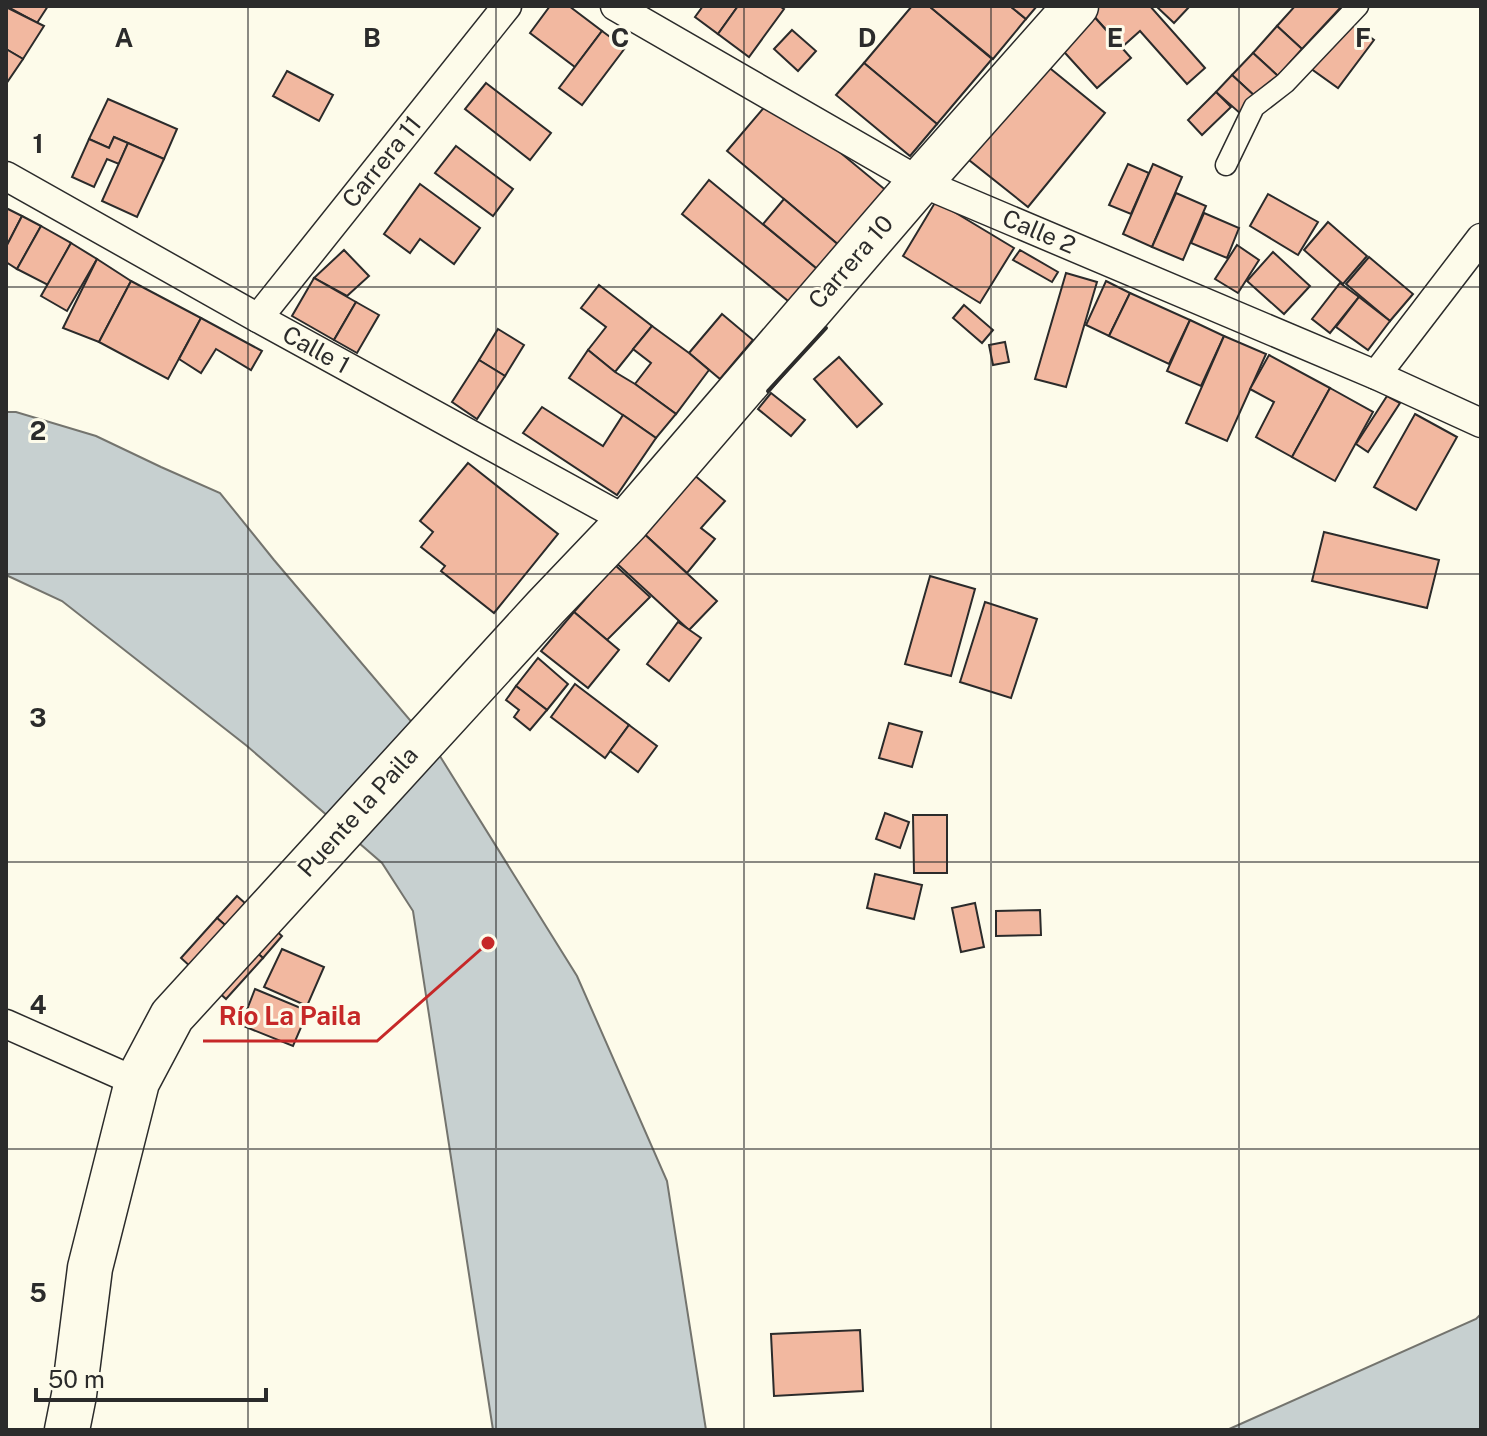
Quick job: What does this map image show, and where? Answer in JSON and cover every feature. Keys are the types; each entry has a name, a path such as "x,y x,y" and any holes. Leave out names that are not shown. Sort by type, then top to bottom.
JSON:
{"main road":[{"name":"Carrera 10","path":"545,608 628,521 1076,6"},
{"name":"Puente la Paila","path":"67,1430 90,1268 137,1082 172,1016 545,608"}],"street":[{"name":"Carrera 11","path":"258,318 507,6"},
{"name":"Calle 2","path":"615,6 920,182 1376,375 1481,423"},
{"path":"1226,165 1254,107 1285,83 1358,6"},
{"name":"Calle 1","path":"6,176 628,521"},
{"path":"1376,375 1481,238"},
{"path":"6,1024 137,1082"}],"shaded area":[{"path":"6,412 16,412 96,436 220,493 438,753 577,976 667,1181 706,1430 493,1430 413,911 382,863 247,746 62,601 6,575"},
{"path":"1481,1314 1481,1430 1227,1430 1476,1319"}],"building":[{"path":"6,6 48,6 37,23"},
{"path":"550,6 569,6 602,31 575,67 530,33"},
{"path":"703,6 738,6 718,34 695,17"},
{"path":"738,6 779,6 784,9 749,57 718,34"},
{"path":"912,6 929,6 992,59 937,124 864,63"},
{"path":"929,6 1010,6 1026,19 993,59"},
{"path":"1010,6 1037,6 1026,19"},
{"path":"1098,6 1150,6 1205,68 1187,84 1140,31 1122,47 1090,12"},
{"path":"1156,6 1190,6 1174,23"},
{"path":"1295,6 1342,6 1302,49 1277,26"},
{"path":"6,7 44,26 23,59 6,49"},
{"path":"1090,12 1131,58 1097,88 1056,43"},
{"path":"1347,20 1374,40 1338,88 1310,68"},
{"path":"1277,26 1302,49 1278,76 1253,53"},
{"path":"792,30 816,51 798,71 774,49"},
{"path":"602,31 625,48 582,105 559,88"},
{"path":"6,49 23,59 6,84"},
{"path":"1253,53 1278,76 1258,99 1232,75"},
{"path":"864,63 937,124 910,156 836,95"},
{"path":"1046,65 1105,113 1028,207 969,160"},
{"path":"287,71 333,95 319,121 273,96"},
{"path":"1232,75 1258,99 1242,115 1216,92"},
{"path":"486,83 551,133 530,160 465,109"},
{"path":"1216,92 1231,107 1202,135 1188,120"},
{"path":"773,97 888,192 841,247 727,151"},
{"path":"108,99 177,129 164,159 114,137 109,148 89,139"},
{"path":"114,137 128,143 119,164 107,159 94,187 72,177 89,139 109,148"},
{"path":"128,143 164,159 137,217 102,201"},
{"path":"456,146 513,189 493,216 435,173"},
{"path":"1128,164 1149,173 1131,214 1109,205"},
{"path":"1153,164 1182,177 1152,247 1123,234"},
{"path":"709,180 821,272 793,305 682,214"},
{"path":"420,184 480,228 454,264 420,239 410,253 384,234"},
{"path":"1176,193 1206,206 1183,260 1152,247"},
{"path":"1268,194 1318,222 1298,255 1250,226"},
{"path":"784,199 841,247 821,272 763,224"},
{"path":"936,201 1014,248 980,303 903,256"},
{"path":"6,208 22,216 6,247"},
{"path":"1204,213 1239,228 1227,258 1191,243"},
{"path":"22,216 41,226 17,269 6,262 6,247"},
{"path":"1328,222 1367,256 1343,284 1304,250"},
{"path":"41,226 71,243 48,285 17,269"},
{"path":"71,243 97,259 67,311 41,296"},
{"path":"1237,245 1259,260 1238,293 1215,279"},
{"path":"344,250 369,276 347,296 314,278"},
{"path":"1020,250 1058,272 1052,282 1013,260"},
{"path":"1273,252 1310,286 1284,314 1247,281"},
{"path":"1369,257 1413,294 1390,321 1346,284"},
{"path":"97,259 131,281 99,342 63,328"},
{"path":"1066,273 1097,282 1066,387 1035,379"},
{"path":"314,278 356,302 334,340 292,316"},
{"path":"131,281 201,318 168,379 99,342"},
{"path":"1106,281 1130,293 1109,336 1086,325"},
{"path":"1340,283 1359,297 1330,333 1312,319"},
{"path":"599,285 652,326 615,372 588,350 606,327 581,308"},
{"path":"1130,293 1190,320 1169,364 1109,336"},
{"path":"1359,297 1390,321 1368,350 1336,327"},
{"path":"356,302 379,315 357,353 334,340"},
{"path":"964,305 993,330 982,343 953,318"},
{"path":"722,314 753,340 720,379 689,353"},
{"path":"201,318 262,351 251,370 216,349 201,373 179,359"},
{"path":"1190,320 1224,336 1201,386 1167,371"},
{"path":"652,326 709,370 676,414 635,384 651,363 633,349"},
{"path":"498,329 524,345 505,376 479,360"},
{"path":"1224,336 1266,354 1227,441 1186,423"},
{"path":"1005,342 1009,362 993,365 989,345"},
{"path":"588,350 676,414 656,438 569,378"},
{"path":"1269,355 1330,388 1292,457 1256,437 1274,402 1250,389"},
{"path":"839,357 882,404 857,427 814,379"},
{"path":"479,360 505,376 477,419 452,402"},
{"path":"1330,388 1373,412 1335,481 1292,457"},
{"path":"771,393 805,420 791,436 758,409"},
{"path":"1387,396 1400,403 1368,452 1356,444"},
{"path":"542,407 603,446 623,415 656,438 617,495 523,433"},
{"path":"1415,414 1457,437 1416,510 1374,487"},
{"path":"468,463 558,534 494,613 441,571 445,566 421,547 433,532 420,521"},
{"path":"693,474 725,501 701,528 715,539 687,573 641,531"},
{"path":"641,531 717,601 689,630 613,560"},
{"path":"1324,532 1439,560 1427,608 1312,581"},
{"path":"615,565 650,597 607,640 574,612"},
{"path":"930,576 975,589 951,676 905,664"},
{"path":"985,602 1037,619 1011,698 960,682"},
{"path":"574,612 619,650 588,688 541,651"},
{"path":"678,622 701,638 669,681 647,664"},
{"path":"538,658 568,684 547,710 516,686"},
{"path":"575,684 629,725 605,758 551,717"},
{"path":"516,686 547,710 530,730 514,717 519,710 506,700"},
{"path":"889,723 922,732 912,767 879,758"},
{"path":"629,725 657,746 638,772 610,751"},
{"path":"885,813 909,822 900,848 876,839"},
{"path":"913,815 947,815 947,873 914,873"},
{"path":"875,874 922,885 914,919 867,908"},
{"path":"237,896 282,936 263,958 217,918"},
{"path":"975,903 984,947 961,952 952,908"},
{"path":"1040,910 1041,935 996,936 996,911"},
{"path":"217,918 263,958 226,999 181,958"},
{"path":"282,949 324,967 307,1006 264,987"},
{"path":"255,989 308,1011 293,1046 241,1025"},
{"path":"860,1330 863,1391 774,1396 771,1334"}],"wall":[{"path":"768,391 826,328"}],"place":[{"name":"Río La Paila","path":"488,943"}]}
